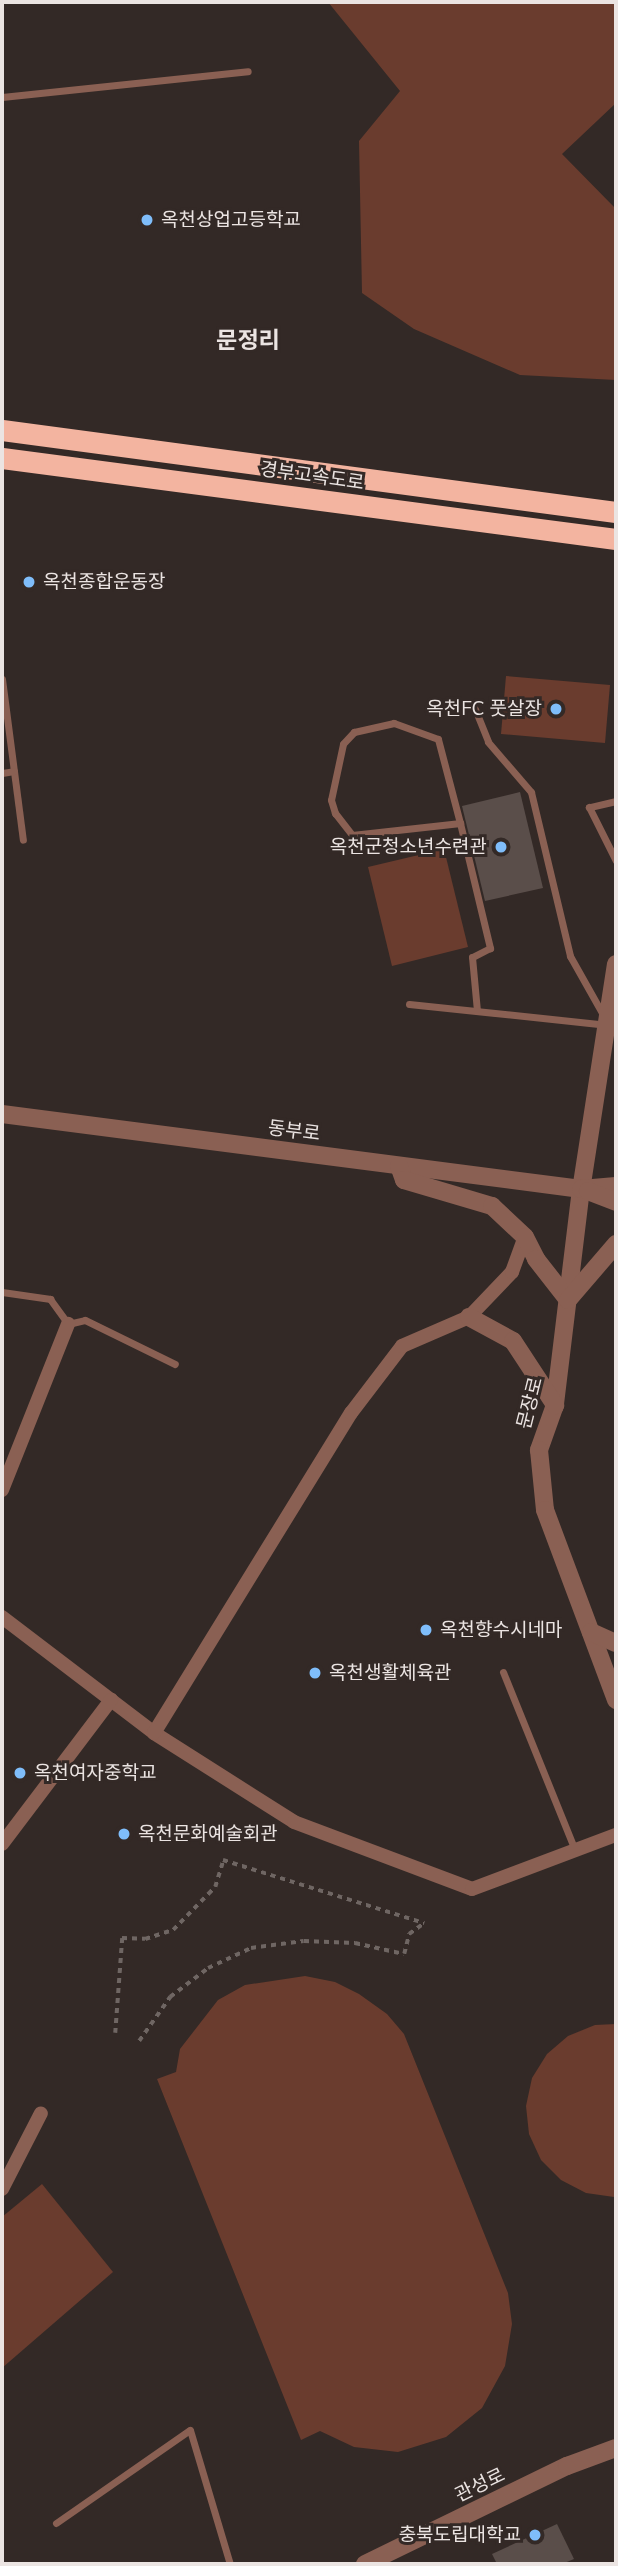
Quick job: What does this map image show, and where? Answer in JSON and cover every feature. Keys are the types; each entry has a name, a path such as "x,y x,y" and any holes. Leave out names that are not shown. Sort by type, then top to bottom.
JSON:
{"highway":[{"name":"경부고속도로","path":"2,430 616,512"},
{"name":"경부고속도로","path":"2,458 616,539"}],"street":[{"name":"문장로","path":"616,964 581,1189 555,1405 539,1450 545,1510 616,1700"},
{"name":"동부로","path":"2,1114 581,1189 616,1186"},
{"path":"399,1166 404,1180 492,1206 525,1237 536,1259 568,1300 616,1244"},
{"name":"동부로","path":"581,1189 616,1202"},
{"path":"154,1733 360,1402 402,1346 468,1317 512,1272 525,1237"},
{"path":"468,1317 513,1341 555,1405"},
{"path":"2,1490 68,1324"},
{"path":"2,1618 154,1733 294,1822 472,1889 616,1835"},
{"path":"591,1632 616,1643"},
{"path":"2,1844 111,1700"},
{"path":"2,2189 41,2113"},
{"name":"관성로","path":"365,2564 567,2466 616,2448"}],"lane":[{"path":"2,97 247,71"},
{"path":"2,679 23,839"},
{"path":"475,709 488,742 531,792 570,956 608,1025"},
{"path":"460,823 352,835 335,813 331,800 343,744 354,732 394,723 438,738 460,823 490,948 472,957 477,1011"},
{"path":"2,773 14,771"},
{"path":"616,801 589,807 616,861"},
{"path":"409,1004 608,1025"},
{"path":"2,1292 51,1299 68,1324 85,1320 176,1364"},
{"path":"503,1672 575,1850"},
{"path":"57,2523 190,2430 230,2564"}],"path":[{"path":"115,2033 122,1938 145,1940 173,1930 215,1887 223,1860 424,1923 409,1934 404,1954 355,1943 304,1941 251,1948 208,1968 170,1997 139,2041"}],"shaded area":[{"path":"328,2 616,2 616,103 562,154 616,209 616,380 520,375 414,329 362,293 359,141 400,91"},
{"name":"옥천FC 풋살장","path":"506,676 610,685 605,743 501,734"},
{"path":"444,849 468,947 392,966 368,867"},
{"path":"305,1976 335,1982 359,1994 387,2014 404,2034 508,2293 512,2324 505,2366 482,2408 446,2437 398,2452 354,2447 320,2431 301,2440 157,2079 176,2072 180,2049 218,2000 245,1985"},
{"path":"616,2024 614,2197 586,2193 561,2180 541,2160 529,2134 526,2106 532,2078 547,2054 568,2036 595,2025"},
{"path":"42,2184 113,2272 2,2368 2,2217"}],"building":[{"name":"옥천군청소년수련관","path":"520,792 543,888 485,901 462,806"},
{"path":"557,2524 574,2559 562,2564 497,2564 492,2554"}],"place":[{"name":"옥천상업고등학교","path":"147,220"},
{"name":"옥천종합운동장","path":"29,582"},
{"name":"옥천FC 풋살장","path":"556,709"},
{"name":"옥천군청소년수련관","path":"501,847"},
{"name":"옥천향수시네마","path":"426,1630"},
{"name":"옥천생활체육관","path":"315,1673"},
{"name":"옥천여자중학교","path":"20,1773"},
{"name":"옥천문화예술회관","path":"124,1834"},
{"name":"충북도립대학교","path":"535,2535"}],"district":[{"name":"문정리","path":"248,340"}]}
